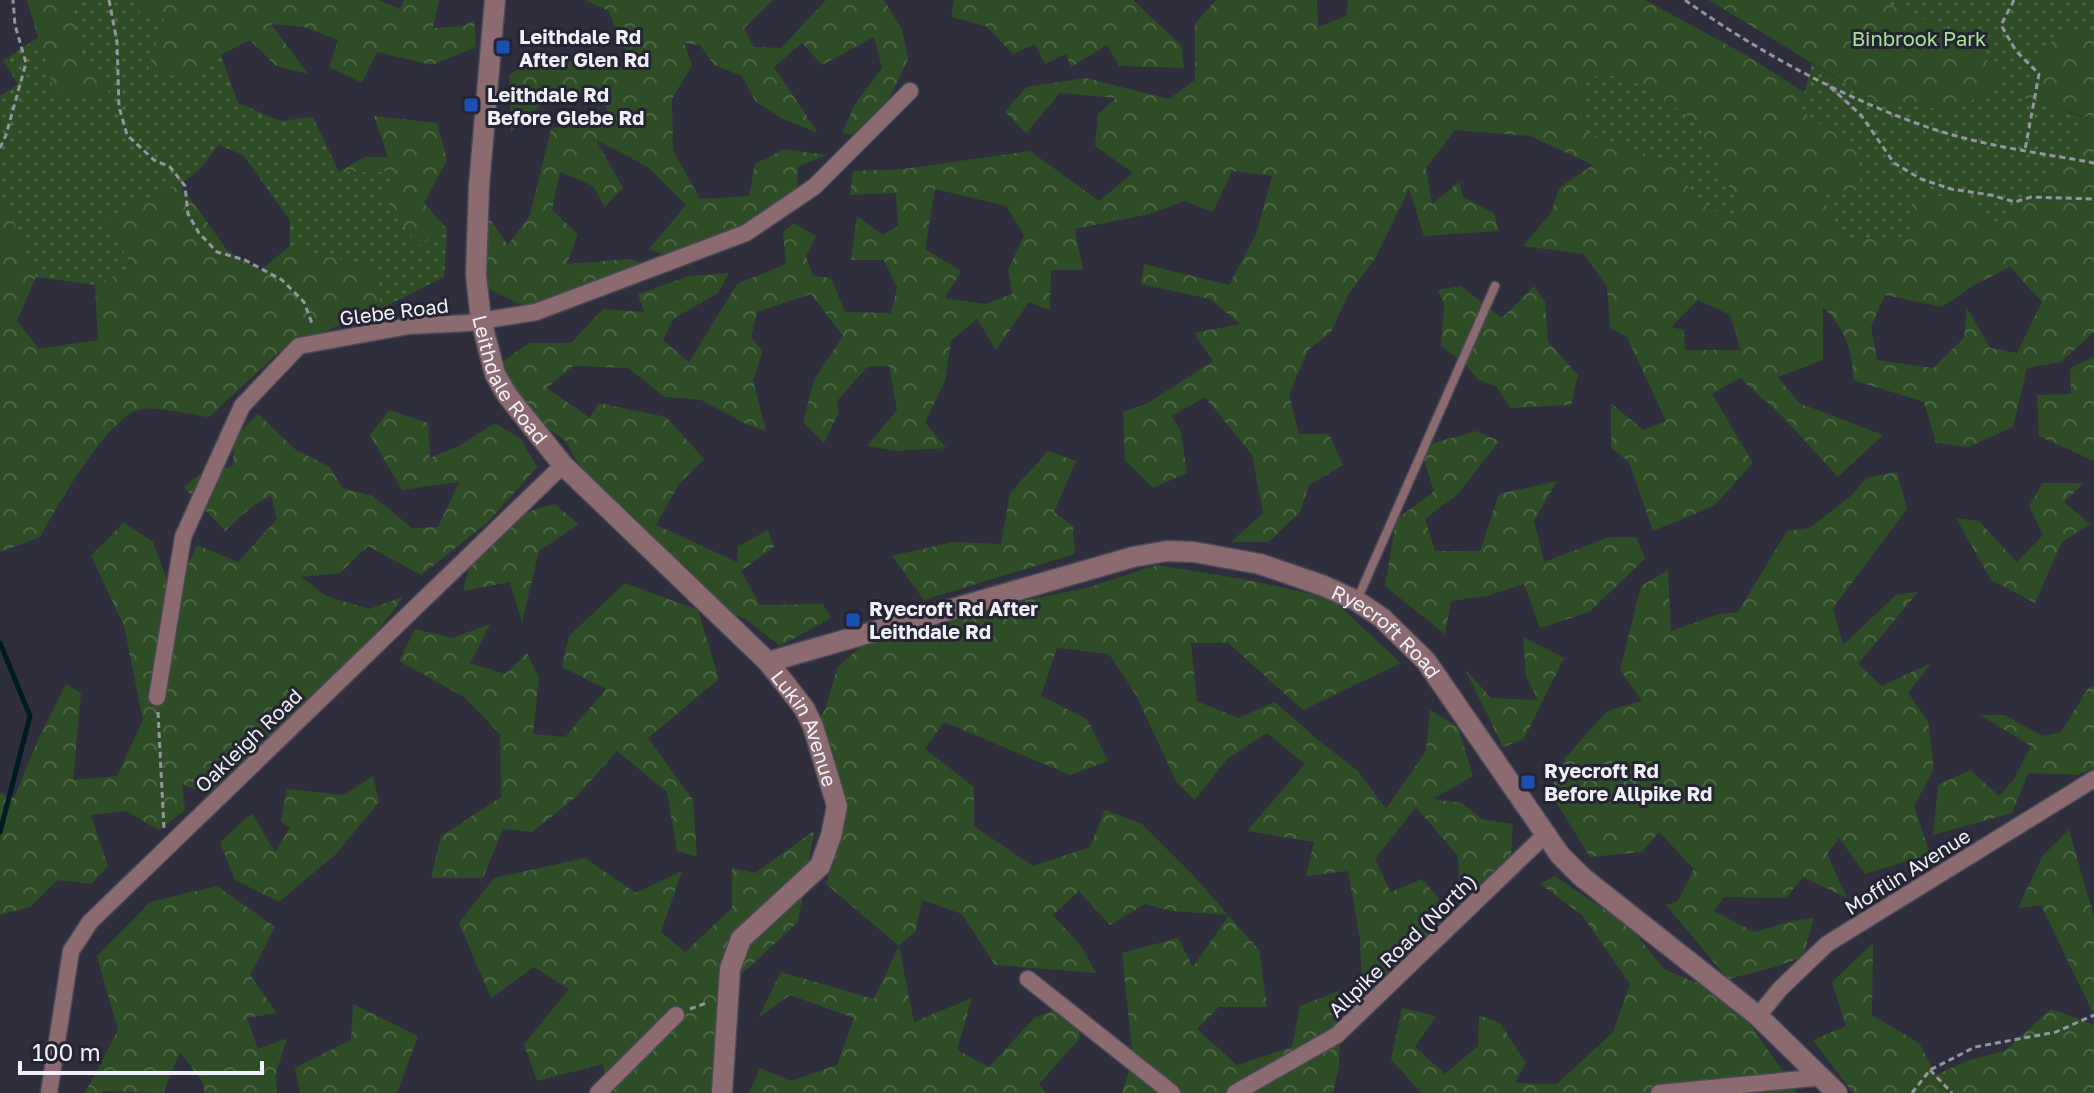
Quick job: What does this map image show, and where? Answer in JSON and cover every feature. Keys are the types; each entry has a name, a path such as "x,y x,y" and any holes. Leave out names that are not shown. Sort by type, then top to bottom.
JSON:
{"street":[{"name":"Leithdale Road","path":"495,0 477,223 476,275 481,320 491,363 507,395 563,465 768,662"},
{"name":"Glebe Road","path":"157,697 183,537 242,406 299,346 409,326 536,312 746,233 814,187 910,91"},
{"name":"Oakleigh Road","path":"49,1093 71,951 90,922 563,465"},
{"name":"Ryecroft Road","path":"768,662 1133,557 1167,551 1194,552 1260,564 1293,574 1357,601 1382,618 1426,661 1545,835 1582,877 1758,1016 1837,1093"},
{"name":"Lukin Avenue","path":"722,1093 730,969 741,939 820,866 831,836 837,806 809,717 768,662"},
{"name":"Mofflin Avenue","path":"1758,1016 1780,989 1827,944 2094,779"},
{"name":"Allpike Road (North)","path":"1235,1093 1337,1035 1545,835"},
{"path":"1028,979 1172,1093"},
{"path":"598,1093 676,1015"},
{"path":"1659,1093 1823,1077"}],"lane":[{"path":"1357,601 1495,286"}],"path":[{"path":"0,148 26,63 15,25 13,0"},
{"path":"109,0 117,42 119,107 127,135 154,160 170,167 185,186 188,214 199,233 217,252 245,260 282,280 304,302 318,341"},
{"path":"1685,0 1787,65 1899,117 1936,130 2094,163"},
{"path":"2014,0 2001,25 2016,51 2039,74 2025,150"},
{"path":"1825,82 1861,115 1894,163 1921,179 1951,189 2015,202 2031,197 2094,199"},
{"path":"157,697 165,848"},
{"path":"676,1015 728,995"},
{"path":"1912,1093 1930,1070 1975,1047 2056,1032 2094,1015"},
{"path":"1930,1070 1952,1093"}],"green space":[{"path":"27,0 82,0 73,12 81,55 110,94 55,93"},
{"path":"82,0 146,0 138,15 167,13 190,80 221,55 238,103 281,121 313,117 339,172 400,171 418,246 447,229 444,277 380,309 378,270 290,246 290,220 243,155 219,145 198,171 180,184 106,218 132,267 95,285 36,277 8,208 0,207 0,96 18,84 3,61 39,37 55,93 109,94 81,55 73,12"},
{"path":"146,0 378,0 400,9 404,0 439,0 433,28 464,26 474,20 476,47 432,65 377,52 362,83 329,67 338,40 304,27 271,24 308,74 276,66 250,40 221,55 190,80 148,70 166,13 138,15"},
{"path":"585,0 773,0 744,28 754,47 781,48 826,0 884,0 902,29 908,59 870,138 842,133 855,104 882,68 874,37 822,65 802,43 774,67 818,133 785,120 756,102 742,76 714,65 700,45 684,43 692,65 672,99 673,150 700,199 749,196 755,164 784,149 827,155 798,167 797,199 749,233 703,243 690,265 649,249 686,205 648,167 596,140 623,188 605,207 593,186 560,172 552,210 578,234 567,264 630,259 658,267 532,310 487,288 481,207 508,245 530,215 551,129 608,113 602,95 597,101 556,91 511,132 509,75 541,54 616,68 638,64 622,46 609,11"},
{"path":"954,0 1133,0 1181,45 1184,68 1119,66 1107,45 1071,67 1066,54 1045,64 1035,44 1013,54 986,26 951,17"},
{"path":"1216,0 1317,0 1318,27 1346,16 1348,0 1645,0 1746,55 1804,92 1800,110 1859,149 1860,190 1818,191 1846,239 1909,237 1912,201 1958,193 1994,224 2079,140 2089,118 2018,96 2058,31 2094,31 2094,332 2061,362 2027,368 2013,427 1968,447 1936,443 1924,402 1853,380 1852,360 1846,340 1823,307 1823,360 1778,377 1799,403 1883,435 1838,477 1786,420 1740,378 1712,394 1753,463 1714,506 1653,531 1629,462 1611,448 1611,403 1643,430 1666,421 1627,337 1610,328 1607,287 1584,254 1523,246 1551,213 1559,188 1593,165 1530,136 1455,130 1426,168 1432,204 1459,182 1463,197 1494,213 1499,231 1424,236 1409,189 1376,257 1348,295 1331,332 1309,349 1289,394 1299,434 1329,434 1343,465 1309,485 1300,512 1269,542 1231,542 1263,513 1252,455 1205,397 1172,416 1181,432 1187,473 1153,488 1125,460 1123,412 1148,403 1213,361 1194,333 1240,324 1210,299 1141,284 1144,264 1229,285 1257,232 1272,176 1232,171 1213,212 1185,201 1150,214 1075,229 1083,270 1051,270 1050,310 1029,302 996,350 977,319 951,341 945,381 925,422 946,448 896,451 867,446 897,410 889,366 867,367 837,401 839,412 824,443 803,422 814,380 843,336 811,294 757,312 751,338 763,351 753,380 766,431 701,400 665,397 628,368 573,366 547,388 590,418 599,403 666,417 704,459 679,484 656,525 737,562 738,546 768,530 774,547 741,571 760,605 823,604 831,618 780,646 746,619 727,612 587,480 566,441 528,414 499,364 529,343 571,343 603,309 644,312 638,294 689,276 729,273 718,293 673,319 663,340 689,362 737,284 786,264 783,232 794,223 816,236 806,256 813,276 831,278 845,312 891,313 897,288 884,260 851,260 857,216 883,235 898,226 896,193 850,195 853,171 903,169 1030,151 1099,201 1133,173 1095,146 1098,114 1116,98 1060,93 1026,133 1005,112 1026,87 1086,78 1169,99 1195,80 1195,24","holes":["1623,75 1696,121 1738,203 1738,223 1697,201 1676,164 1584,132 1583,77","935,189 1006,206 1024,235 1008,270 1012,294 986,304 945,298 961,271 925,249","2010,267 2042,302 2017,353 1990,348 1967,308 1964,338 1933,368 1877,360 1871,327 1885,295 1942,307 1976,284","1698,300 1730,315 1741,350 1685,350 1684,330 1671,327"]},
{"name":"Binbrook Park","path":"1709,0 1890,0 1890,5 1965,36 2004,79 1955,111 1871,99"},
{"name":"Binbrook Park","path":"1736,0 2094,0 2094,31 2058,31 2018,96 2089,119 2079,140 1994,224 1909,237 1846,239 1817,190 1800,109 1812,64 1871,99 1955,111 2003,79"},
{"path":"1623,75 1696,121 1738,203 1738,223 1697,201 1676,164 1584,132 1583,76"},
{"path":"374,116 437,123 447,160 424,203 447,229 418,246 382,194 399,171 339,172 364,157 388,157"},
{"path":"180,184 227,250 260,270 290,246 379,270 380,309 285,347 209,417 147,408 128,415 84,464 40,537 0,552 0,207 8,207 36,277 17,321 39,349 98,340 95,285 132,267 106,218"},
{"path":"1461,286 1502,318 1534,286 1545,302 1548,342 1578,375 1571,405 1510,408 1497,387 1479,380 1464,363 1441,346 1444,305 1438,290"},
{"path":"2094,357 2094,461 2039,436 2037,395 2071,394 2070,368"},
{"path":"389,410 428,423 430,458 459,446 495,423 521,439 537,467 487,523 421,575 368,546 340,573 301,577 326,596 369,609 403,597 337,677 209,795 182,784 185,810 159,830 126,811 91,815 108,866 91,884 58,880 30,907 0,915 0,793 14,798 66,684 81,693 73,780 117,776 143,720 124,626 91,556 124,522 153,542 173,596 197,545 238,562 277,519 271,495 249,509 225,531 184,487 200,474 233,466 234,437 258,414 296,450 330,467 342,488 373,496 412,528 438,527 459,482 402,490 370,435"},
{"path":"1476,431 1499,441 1458,494 1425,519 1435,551 1480,551 1499,494 1557,481 1534,521 1544,562 1609,537 1636,537 1645,559 1589,612 1540,628 1524,584 1487,596 1451,601 1445,634 1385,586 1396,520 1434,491 1420,447"},
{"path":"1048,451 1076,461 1054,512 1073,526 1075,554 924,600 892,556 952,542 1001,544 1010,493"},
{"path":"1897,472 1907,509 1833,608 1843,645 1896,595 1918,592 1858,664 1882,686 1931,663 1908,693 1928,721 1934,769 1914,806 1930,854 1865,874 1839,838 1827,854 1847,898 1803,877 1786,898 1724,897 1714,911 1754,932 1814,918 1803,957 1728,979 1666,905 1678,901 1694,869 1659,832 1642,852 1590,857 1550,792 1565,758 1607,711 1642,701 1620,670 1641,586 1668,570 1671,631 1719,614 1738,612 1787,531 1809,528 1851,496 1866,478"},
{"path":"2043,483 2084,483 2064,502 2090,524 2062,542 2035,603 1991,580 1956,518 1979,521 2017,562 2043,535 2029,506"},
{"path":"555,504 579,524 539,551 522,622 510,582 463,591 474,549 520,514"},
{"path":"1158,565 1254,581 1332,599 1401,663 1303,710 1228,643 1191,643 1197,701 1238,718 1275,702 1358,771 1386,809 1426,751 1430,710 1458,727 1473,776 1433,799 1462,803 1482,819 1513,824 1511,856 1461,916 1458,856 1416,807 1375,859 1391,892 1422,879 1439,899 1439,935 1402,944 1401,985 1362,982 1360,940 1348,871 1306,876 1314,842 1247,831 1305,764 1267,733 1227,759 1195,800 1177,783 1136,695 1109,654 1057,648 1041,696 1087,719 1108,761 1070,775 944,722 925,749 974,787 974,826 1033,866 1090,847 1105,810 1142,824 1228,915 1172,911 1145,904 1110,925 1079,891 1053,915 1081,946 1096,973 995,965 962,914 922,900 915,932 899,946 826,884 846,816 834,754 817,721 826,708 837,668 893,617 924,621 1086,588"},
{"path":"625,583 698,610 719,679 648,738 693,800 697,857 677,851 667,792 617,751 575,798 532,832 503,829 483,878 431,878 441,836 501,797 500,734 464,697 399,661 415,629 452,638 490,624 470,663 505,674 527,653 539,678 533,734 565,737 606,689 562,667 569,636"},
{"path":"1523,637 1564,658 1524,739 1503,747 1465,669 1491,698 1538,700 1526,676"},
{"path":"2094,686 2094,768 2078,775 2028,773 2012,813 1933,835 1938,785 1970,770 1999,796 2014,779 2031,746 1980,715 2005,715 2042,736 2061,732 2089,687"},
{"path":"373,776 379,802 336,854 279,902 235,880 220,842 252,813 275,852 290,828 281,821 287,789 344,795"},
{"path":"2069,830 2094,917 2094,1015 2041,905 2018,908 2043,855"},
{"path":"814,831 798,922 717,997 713,1093 606,1093 603,1064 537,1081 524,1044 569,989 534,967 491,998 459,923 494,878 585,858 636,893 682,871 661,932 685,952 732,908 732,868 755,873"},
{"path":"1555,876 1630,927 1664,969 1732,998 1798,1093 1421,1093 1391,1059 1402,1008 1436,1016 1415,1047 1445,1074 1478,1046 1479,1015 1500,1023 1526,1063 1515,1083 1557,1084 1613,1032 1630,984 1582,915 1540,884"},
{"path":"217,886 275,927 250,975 277,1013 247,1018 258,1049 287,1038 276,1073 277,1093 205,1093 202,1081 180,1052 163,1093 85,1093 118,1030 97,956 150,902"},
{"path":"1229,916 1259,950 1267,1007 1219,1007 1197,1029 1237,1065 1292,1047 1300,1006 1341,990 1339,1066 1333,1093 1122,1093 1133,1059 1122,953 1178,938 1193,967"},
{"path":"1873,943 1872,1015 1919,1043 1936,1075 1969,1060 2005,1051 2051,1009 2094,1025 2094,1093 1853,1093 1813,1040 1846,1026 1832,982"},
{"path":"899,946 914,1022 972,998 957,1050 989,1067 1035,1017 1074,1005 1080,1038 1039,1084 1045,1093 749,1093 760,1068 791,1081 837,1065 854,1018 790,995 758,1018 781,972 874,999"},
{"path":"353,1004 418,1036 397,1093 300,1093 295,1068 351,1040"}],"waterway":[{"path":"0,643 30,716 0,832"}],"place":[{"name":"Leithdale Rd After Glen Rd","path":"503,47"},
{"name":"Leithdale Rd Before Glebe Rd","path":"471,105"},
{"name":"Ryecroft Rd After Leithdale Rd","path":"853,620"},
{"name":"Ryecroft Rd Before Allpike Rd","path":"1528,782"}]}
